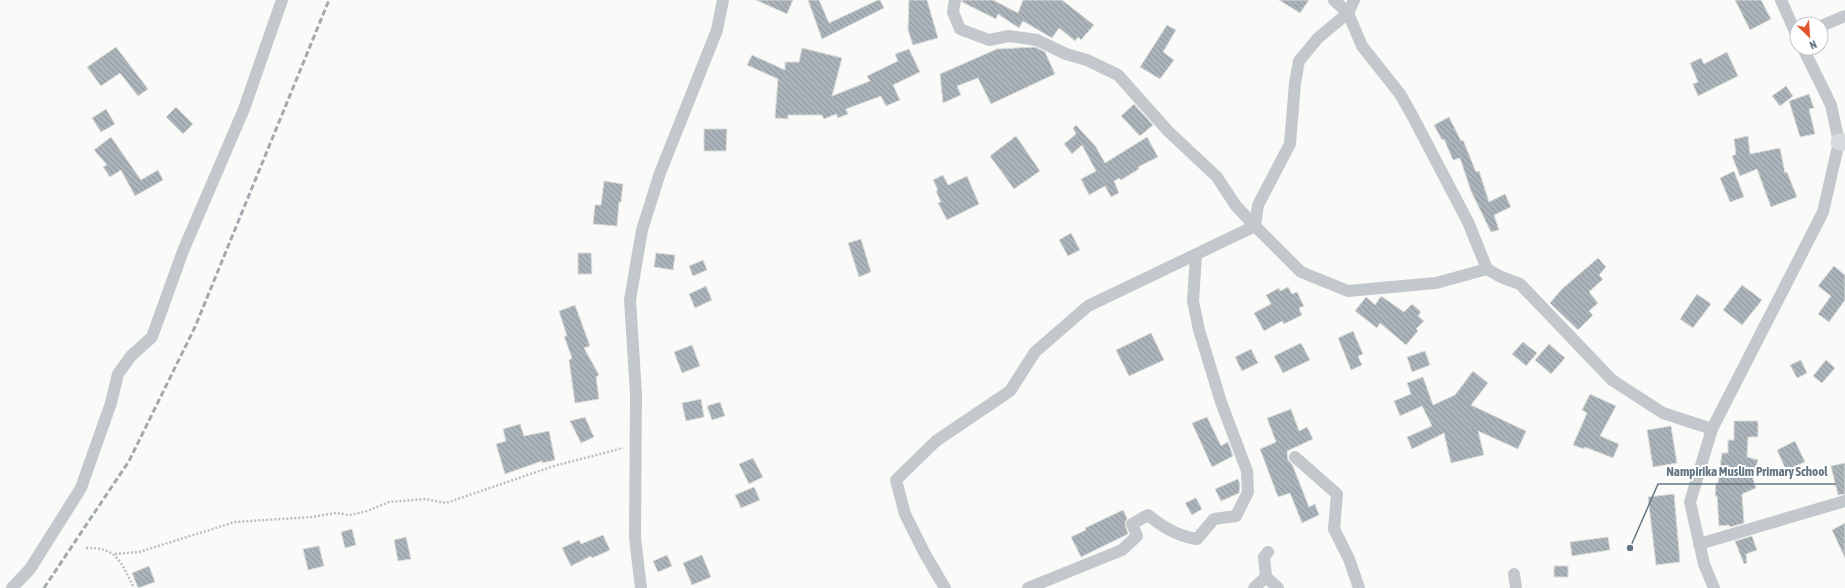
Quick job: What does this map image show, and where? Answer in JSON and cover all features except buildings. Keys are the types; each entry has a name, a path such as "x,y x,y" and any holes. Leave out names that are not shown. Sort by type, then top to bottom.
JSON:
{"street":[{"path":"12,588 30,569 81,488 111,402 118,374 131,356 152,337 183,251 244,109 282,0"},
{"path":"641,588 636,538 636,394 630,300 642,230 660,173 717,30 724,0"},
{"path":"955,0 953,12 960,29 989,40 1009,36 1037,40 1066,54 1087,60 1118,75 1168,131 1217,177 1236,206 1301,272 1348,291 1436,282 1487,269"},
{"path":"1334,0 1348,13 1362,46 1400,94 1468,222 1487,269 1501,277 1520,284 1612,380 1663,413 1712,429"},
{"path":"1255,226 1258,205 1290,144 1295,83 1299,61 1318,38 1348,13 1354,0"},
{"path":"1781,0 1789,18"},
{"path":"1829,23 1845,16"},
{"path":"1714,588 1704,564 1690,502 1712,429 1822,212 1842,142 1831,104 1807,56"},
{"path":"945,588 925,554 905,514 896,480 936,441 1010,391 1035,352 1088,306 1255,226"},
{"path":"1028,588 1122,550 1137,536 1132,524 1148,515 1167,529 1186,537 1197,539 1214,519 1236,516 1248,492 1247,471 1220,402 1199,330 1193,301 1196,255"},
{"path":"1295,457 1337,494 1334,529 1349,559 1359,588"},
{"path":"1699,544 1845,501"},
{"path":"1268,552 1264,557 1266,576 1278,588"},
{"path":"1514,574 1516,588"},
{"path":"1254,588 1266,576"}],"path":[{"path":"86,548 100,547 115,554 139,552 235,522 312,517 336,513 350,515 367,511 389,502 425,499 446,503 554,466 636,444"},
{"path":"115,554 134,588"}],"railway":[{"path":"44,588 129,461 195,327 329,0"}],"place":[{"name":"Nampirika Muslim Primary School","path":"1630,548"}]}
